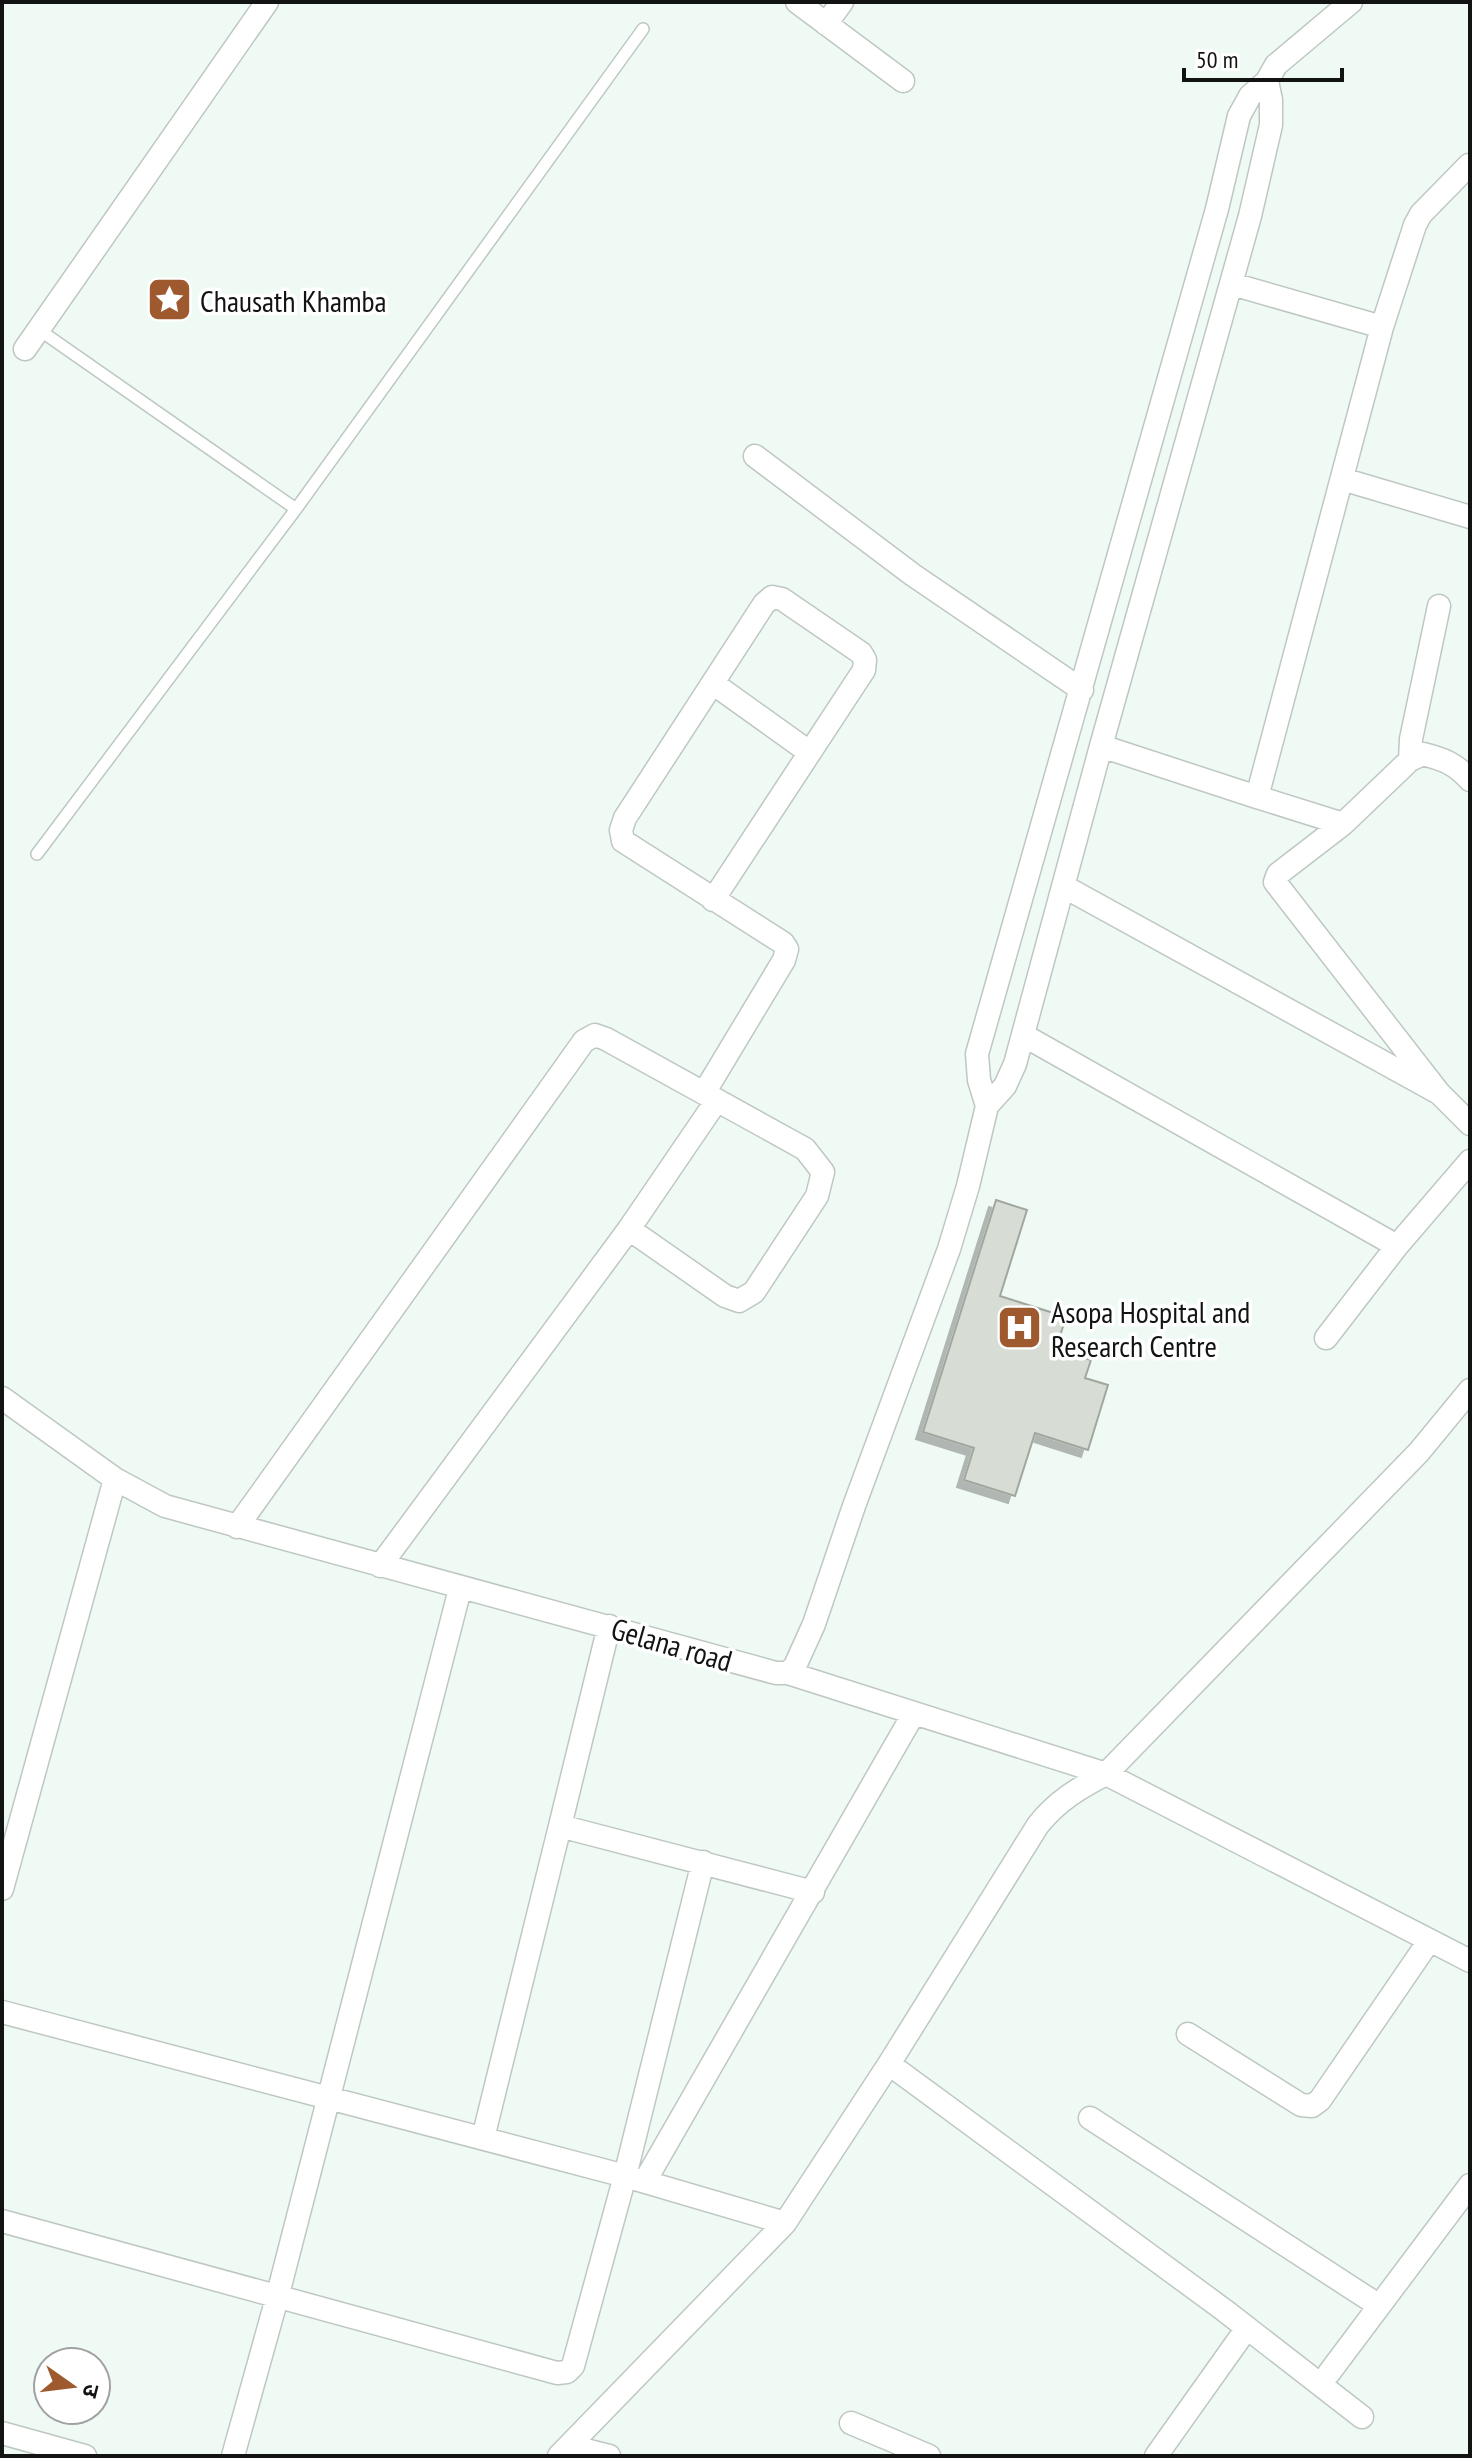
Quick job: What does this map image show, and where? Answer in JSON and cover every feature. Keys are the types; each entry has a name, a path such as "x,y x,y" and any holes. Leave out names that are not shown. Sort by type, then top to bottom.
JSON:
{"street":[{"path":"25,349 267,2"},
{"path":"797,2 903,81"},
{"path":"826,24 842,2"},
{"path":"987,1106 979,1080 977,1054 1217,209 1239,116 1250,96 1267,81 1276,65 1351,2"},
{"path":"788,1673 795,1666 814,1624 949,1249 987,1106 1005,1086 1015,1064 1250,216 1271,125 1267,81"},
{"path":"1257,797 1382,327 1415,225 1421,214 1470,165"},
{"path":"1217,209 1250,216"},
{"path":"1232,284 1382,327"},
{"path":"755,456 913,575 1082,690"},
{"path":"1342,479 1470,517"},
{"path":"380,1566 629,1229 710,1096 784,960 787,949 783,943 713,900 623,841 621,830 625,818 764,604 772,597 782,599 861,653 865,660 864,670 713,900"},
{"path":"1410,760 1411,739 1439,606"},
{"path":"714,684 809,752"},
{"path":"1101,746 1343,824"},
{"path":"1470,780 1447,760 1423,754 1410,760 1343,824 1278,874 1275,882 1439,1093 1470,1124"},
{"path":"1063,886 1439,1093"},
{"path":"237,1527 584,1041 595,1035 606,1039 710,1096 805,1149 823,1172 817,1196 754,1292 739,1301 725,1296 629,1229"},
{"path":"1023,1035 1397,1246"},
{"path":"1326,1338 1397,1246 1470,1161"},
{"path":"564,2451 785,2223 1051,1808 1068,1794 1106,1774 1419,1452 1470,1390"},
{"name":"Gelana road","path":"2,1398 115,1479 165,1506 460,1589 609,1626 776,1673 788,1673 1106,1774 1470,1961"},
{"path":"2,1889 115,1479"},
{"path":"233,2456 277,2298 460,1589"},
{"path":"483,2138 609,1626"},
{"path":"635,2179 813,1892 914,1713"},
{"path":"560,1826 813,1892"},
{"path":"2,2221 557,2373 567,2372 573,2366 635,2179 703,1862"},
{"path":"1188,2034 1301,2105 1312,2106 1320,2100 1429,1941"},
{"path":"2,2012 483,2138 785,2223"},
{"path":"889,2064 1247,2328 1362,2417"},
{"path":"1090,2118 1378,2305"},
{"path":"1329,2373 1470,2185"},
{"path":"1156,2456 1247,2328"},
{"path":"851,2423 929,2456"},
{"path":"2,2433 85,2456"},
{"path":"564,2451 609,2456"}],"lane":[{"path":"37,854 296,509 643,29"},
{"path":"38,329 296,509"}],"building":[{"path":"996,1200 1027,1210 1000,1296 1066,1317 1056,1349 1091,1360 1085,1378 1108,1385 1088,1450 1035,1433 1015,1496 964,1480 974,1448 923,1432"}],"place":[{"name":"Chausath Khamba","path":"169,300"},
{"name":"Asopa Hospital and Research Centre","path":"1020,1328"}]}
